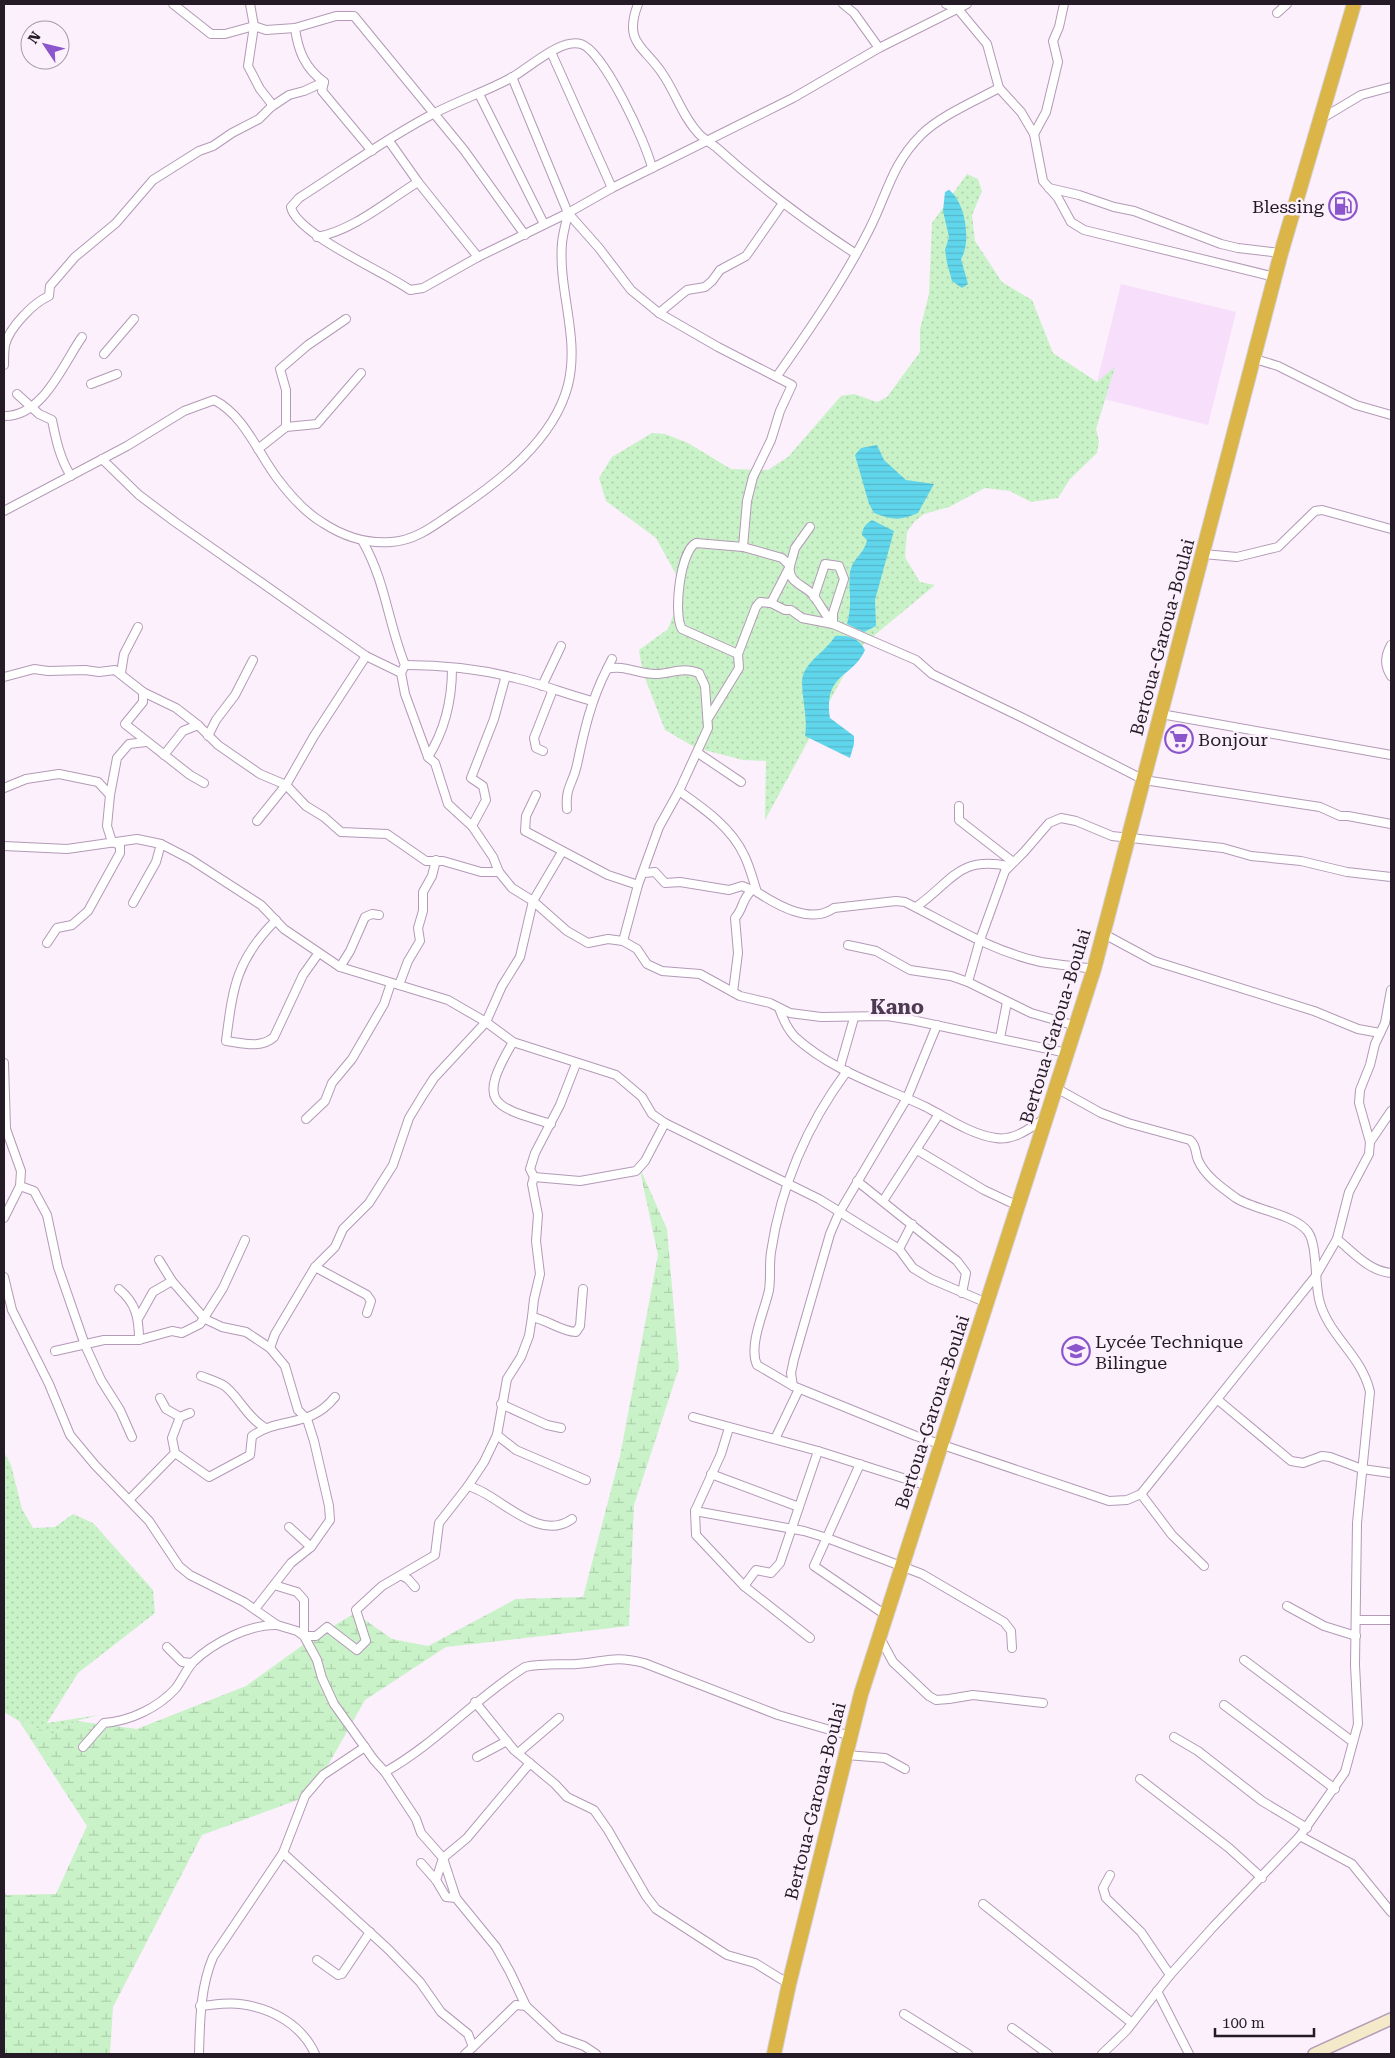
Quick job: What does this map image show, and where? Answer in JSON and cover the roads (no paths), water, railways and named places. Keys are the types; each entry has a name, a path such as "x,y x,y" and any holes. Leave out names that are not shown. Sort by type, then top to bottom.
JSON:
{"highway":[{"name":"Bertoua-Garoua-Boulai","path":"774,2054 789,1984 846,1755 886,1616 1047,1118 1104,934 1255,359 1281,253 1354,4"}],"street":[{"path":"172,4 211,34 225,34 254,26 272,30 295,28 336,16 354,16 464,150 526,235"},
{"path":"250,4 254,26 248,66 260,89 271,103 271,107"},
{"path":"638,4 633,15 634,36 648,58 669,83 675,99 688,121 707,140 783,203 856,254"},
{"path":"844,4 854,13 879,48"},
{"path":"946,4 959,6 987,44 999,88 1020,112 1034,134 1041,176 1058,198 1071,222 1084,230 1275,277"},
{"path":"652,168 616,84 597,58 581,44 566,46 551,52 512,77 433,114 372,151 295,202 292,207 295,217 317,237 392,277 410,290 423,288 478,257 526,235 544,224 559,219 612,188 793,98 879,48 959,6 968,4"},
{"path":"1034,134 1046,112 1058,62 1054,41 1064,4"},
{"path":"1277,13 1287,4"},
{"path":"295,28 298,46 308,69 324,82"},
{"path":"551,52 612,188"},
{"path":"512,77 568,213 599,248 631,290 659,313 718,347 792,385 785,397 771,440 753,477 747,501 743,547"},
{"path":"4,365 4,344 22,316 37,301 49,296 50,286 75,257 116,223 153,180 199,151 213,146 232,133 259,120 271,107 289,95 304,92 324,82"},
{"path":"324,82 322,91 324,94 372,151"},
{"path":"1319,120 1361,95 1391,87"},
{"path":"777,376 811,328 856,254 871,227 886,187 908,150 922,134 999,88"},
{"path":"479,94 544,224"},
{"path":"389,141 418,182 478,257"},
{"path":"317,237 332,234 353,223 418,182"},
{"path":"1049,188 1078,194 1114,207 1134,211 1222,244 1238,248 1281,253"},
{"path":"659,313 687,290 705,287 720,270 746,256 783,203"},
{"path":"4,511 102,460 184,411 214,400 224,405 234,416 277,478 322,523 363,542 391,542 424,533 485,491 518,465 556,415 568,385 572,353 562,262 562,242 568,213"},
{"path":"104,354 134,319"},
{"path":"286,427 286,390 280,369 308,346 346,320"},
{"path":"4,416 10,416 32,407 54,384 82,337"},
{"path":"1255,359 1278,366 1356,406 1391,415"},
{"path":"258,449 286,427 317,424 361,373"},
{"path":"92,384 117,374"},
{"path":"17,394 39,414 52,420 58,449 64,466 71,476"},
{"path":"102,460 139,495 175,522 366,656 401,673"},
{"path":"1203,554 1237,558 1278,547 1315,511 1322,510 1391,529"},
{"path":"810,526 795,548 789,571 794,581 812,593 833,624"},
{"path":"363,542 383,586 397,644 405,665 401,673 405,694 428,757 435,763 448,804 472,826 493,857 499,872 512,888 533,900 567,931 588,943 608,939 624,941 637,949 647,964 662,971 700,974 733,992 799,1015 854,1018 887,1016 1067,1053"},
{"path":"738,654 682,629 678,619 680,579 692,545 743,547 782,558 790,566"},
{"path":"814,597 826,564 839,566 844,579 833,613 833,624"},
{"path":"771,603 790,566"},
{"path":"709,717 739,668 738,654 756,607 760,602 771,603 785,610 791,610 802,618 833,624 916,660 932,674 1042,727 1144,780 1320,807 1340,816 1391,824"},
{"path":"121,673 124,654 138,627"},
{"path":"1391,645 1386,653 1386,665 1391,676"},
{"path":"546,688 561,646"},
{"path":"258,820 286,785 314,736 366,656"},
{"path":"567,809 566,794 577,765 579,749 592,701 612,659"},
{"path":"208,736 216,720 235,695 254,660"},
{"path":"405,665 433,665 486,671 592,701"},
{"path":"428,757 437,742 448,707 452,689 452,668"},
{"path":"607,669 618,668 658,674 681,670 699,673 705,686 709,717 705,738 659,827 644,873 638,885 624,941"},
{"path":"4,677 20,671 34,669 99,672 115,670 143,692 176,708 198,725 218,745 260,774 286,785 306,806 324,817 341,832 387,834 397,839 426,861 436,860 481,872 499,872"},
{"path":"472,826 486,800 483,786 471,778 494,719 496,704 505,680 504,676"},
{"path":"543,751 536,748 534,738 552,692 546,688"},
{"path":"143,692 143,702 125,724 146,742 204,783"},
{"path":"1161,714 1391,754"},
{"path":"164,755 183,731 198,725"},
{"path":"112,842 107,826 110,795 118,758 129,744 146,742"},
{"path":"698,752 741,782"},
{"path":"4,788 26,779 59,774 98,782 110,795"},
{"path":"679,791 712,814 728,832 744,854 757,892 790,910 810,915 827,914 834,908 896,901 916,907 980,940 1042,962 1094,969"},
{"path":"536,796 526,816 525,831 608,875 638,885"},
{"path":"959,806 959,820 1011,864"},
{"path":"968,982 980,940 1011,864 1049,823 1061,818 1076,821 1112,836 1129,836 1223,848 1251,856 1301,861 1346,872 1391,877"},
{"path":"4,846 67,848 137,839 161,844 190,859 261,905 284,929 318,954 340,967 448,1000 486,1022 513,1042 576,1064 616,1075 642,1097 652,1114 665,1122 787,1182 899,1249 913,1268 931,1279 987,1303"},
{"path":"47,943 57,928 72,925 88,911 120,853 120,845 112,842"},
{"path":"133,903 156,862 161,844"},
{"path":"270,1348 275,1334 314,1267 335,1247 343,1229 373,1195 392,1165 409,1118 434,1078 486,1022 502,986 520,957 533,900 562,852"},
{"path":"306,1119 325,1101 332,1083 352,1060 420,941 418,928 423,911 423,892 432,876 436,860"},
{"path":"916,907 962,869 974,863 1011,864"},
{"path":"644,873 655,872 666,883 680,882 728,890 742,886 752,890 744,898 741,912 735,918 738,953 733,992"},
{"path":"340,967 350,951 365,917 372,914 379,915"},
{"path":"276,920 256,940 240,966 234,988 226,1041 260,1045 268,1043 274,1037 303,975 318,954"},
{"path":"1104,934 1154,961 1314,1011 1358,1029 1380,1033"},
{"path":"848,945 876,951 910,970 951,976 968,982 1036,1015 1076,1026"},
{"path":"1370,1142 1359,1103 1360,1090 1385,1023 1391,990"},
{"path":"1000,1038 1007,1002"},
{"path":"779,1008 786,1025 795,1037 844,1069 995,1138 1009,1138 1022,1133 1047,1118"},
{"path":"854,1018 844,1069 811,1126 787,1182 771,1253 769,1291 760,1318 754,1360 759,1368 796,1387 916,1436 942,1443 1109,1501 1127,1500 1140,1494 1218,1400 1315,1277 1337,1239 1349,1192 1365,1164 1370,1142 1391,1111"},
{"path":"775,1439 796,1387 791,1373 824,1249 839,1213 907,1098 937,1025"},
{"path":"513,1042 494,1076 493,1092 496,1102 504,1109 551,1124"},
{"path":"4,1062 6,1129 21,1171 20,1186 4,1218"},
{"path":"304,1636 316,1636 327,1627 357,1650 366,1641 356,1610 382,1586 435,1555 439,1523 468,1486 497,1435 501,1404 507,1379 521,1357 529,1336 534,1299 540,1274 536,1241 538,1215 532,1184 534,1177 530,1169 576,1064"},
{"path":"1056,1088 1101,1113 1119,1120 1190,1140 1194,1143 1197,1158 1203,1170 1215,1182 1237,1199 1297,1223 1308,1232 1313,1245 1315,1277 1326,1319 1354,1356 1368,1381 1370,1392 1357,1523 1356,1636 1358,1724 1345,1772 1307,1828 1170,1975 1132,2023 1102,2054"},
{"path":"883,1201 939,1114"},
{"path":"534,1177 580,1181 636,1171 645,1160 665,1122"},
{"path":"917,1150 984,1190 1018,1206"},
{"path":"857,1182 912,1224 962,1266 966,1273 962,1293"},
{"path":"20,1186 34,1191 47,1215 58,1267 85,1345 101,1380 120,1410 132,1437"},
{"path":"899,1249 912,1224"},
{"path":"1337,1239 1371,1267 1381,1272 1391,1273"},
{"path":"55,1351 104,1340 139,1340 172,1331 182,1334 205,1319 223,1288 245,1240"},
{"path":"159,1260 172,1281 205,1319 222,1327 246,1332 270,1348 286,1366 298,1410 307,1418 330,1506 330,1520 311,1547 291,1563 254,1609"},
{"path":"314,1267 368,1295 371,1301 367,1312"},
{"path":"4,1277 12,1310 50,1384 70,1436 95,1465 149,1520 179,1566 190,1575 254,1609 276,1625"},
{"path":"139,1317 153,1292 172,1281"},
{"path":"119,1289 130,1298 139,1317 139,1340"},
{"path":"532,1317 546,1320 563,1329 576,1332 580,1326 583,1290"},
{"path":"201,1376 226,1386 248,1410 255,1422 264,1427"},
{"path":"190,1413 180,1417 172,1438 176,1453 209,1477 250,1456 252,1436 264,1427 307,1418 326,1409 335,1397"},
{"path":"160,1398 166,1409 180,1417"},
{"path":"1218,1400 1291,1461 1303,1463 1322,1456 1330,1457 1362,1469 1391,1473"},
{"path":"501,1404 547,1425 561,1428"},
{"path":"693,1417 775,1439 928,1486"},
{"path":"730,1428 695,1510 696,1535 744,1586 810,1638"},
{"path":"497,1435 516,1450 586,1480"},
{"path":"744,1586 759,1569 771,1573 780,1563 818,1452"},
{"path":"130,1499 176,1453"},
{"path":"860,1464 827,1538 815,1560 816,1568 886,1616"},
{"path":"711,1474 799,1507"},
{"path":"468,1486 478,1489 520,1516 530,1520 555,1526 566,1524 572,1519"},
{"path":"1140,1494 1172,1535 1204,1566"},
{"path":"695,1510 827,1538 922,1574 1004,1622 1011,1631 1012,1648"},
{"path":"289,1527 311,1547"},
{"path":"402,1576 408,1579 415,1587"},
{"path":"274,1585 297,1592 304,1600 304,1636"},
{"path":"1287,1606 1324,1626 1356,1636"},
{"path":"1356,1620 1391,1620"},
{"path":"83,1747 104,1723 122,1722 162,1701 176,1688 192,1663 226,1640 263,1624 276,1625 297,1631 304,1636 317,1660 322,1678 334,1704 348,1726 385,1772 416,1819 421,1833 443,1858 456,1898 496,1948 526,2006 560,2037 584,2046 596,2054"},
{"path":"880,1638 893,1662 929,1696 936,1700 973,1695 1043,1703"},
{"path":"167,1647 182,1662 192,1663"},
{"path":"385,1772 427,1746 475,1702 525,1667 624,1658 778,1715 851,1736"},
{"path":"1244,1660 1353,1742"},
{"path":"475,1702 518,1753 567,1797 594,1810 608,1830 646,1896 656,1908 727,1955 755,1963 789,1984"},
{"path":"1224,1705 1335,1789"},
{"path":"518,1753 559,1718"},
{"path":"1174,1737 1198,1751 1262,1801 1307,1828"},
{"path":"478,1757 507,1741"},
{"path":"198,2054 200,2006 206,1973 213,1957 283,1853 305,1796 316,1780 339,1762 365,1747"},
{"path":"846,1755 885,1758 905,1769"},
{"path":"436,1880 443,1858 461,1841 467,1838 530,1763"},
{"path":"1140,1779 1229,1848 1262,1878"},
{"path":"1300,1836 1352,1864 1391,1912"},
{"path":"283,1853 370,1932 420,1982 441,2012 468,2034 473,2047"},
{"path":"421,1863 436,1880 446,1897 456,1898"},
{"path":"1110,1875 1103,1888 1106,1898 1141,1932 1170,1975"},
{"path":"983,1904 1132,2023"},
{"path":"317,1960 338,1975 342,1974 370,1932"},
{"path":"1157,1991 1189,2054"},
{"path":"200,2006 241,2004 278,2016 303,2033 315,2054"},
{"path":"465,2054 516,2005 526,2006"},
{"path":"904,2014 968,2054"},
{"path":"1314,2054 1391,2019"},
{"path":"1012,2028 1048,2054"}],"water":[{"path":"949,190 955,195 959,203 965,222 966,243 961,259 968,284 962,288 952,281 945,250 949,237 943,211 945,192"},
{"path":"877,445 884,460 906,480 934,484 918,513 896,519 874,513 869,504 855,455 861,448"},
{"path":"872,520 894,531 875,600 876,626 864,632 847,624 850,609 850,572 853,563 866,545 867,540 862,535 864,528"},
{"path":"835,636 853,638 865,650 853,667 835,684 829,703 830,718 854,736 850,758 805,736 803,675 810,663"}],"place":[{"name":"Blessing","path":"1343,206"},
{"name":"Bonjour","path":"1179,739"},
{"name":"Lycée Technique Bilingue","path":"1076,1351"}],"district":[{"name":"Kano","path":"897,1007"}]}
